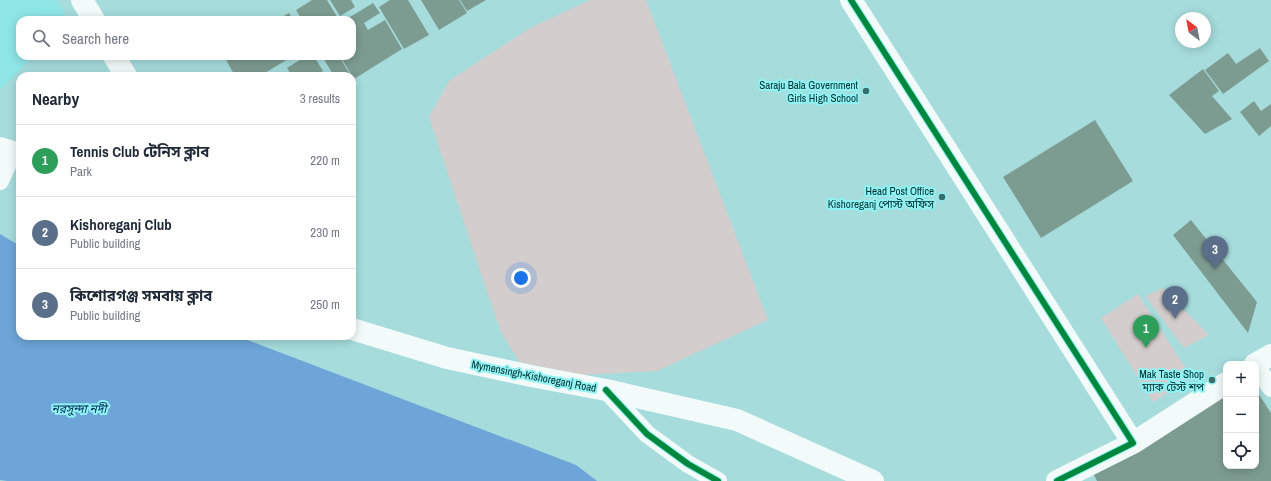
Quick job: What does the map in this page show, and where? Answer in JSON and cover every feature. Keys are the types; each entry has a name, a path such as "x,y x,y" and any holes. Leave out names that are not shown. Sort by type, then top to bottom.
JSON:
{"street":[{"path":"82,0 92,16"},
{"path":"851,0 1134,443"},
{"path":"116,60 124,72"},
{"path":"1,179 11,152"},
{"name":"Mymensingh-Kishoreganj Road","path":"356,330 447,358 606,390 736,420 873,481"},
{"path":"1259,363 1271,355"},
{"path":"1259,370 1271,388"},
{"path":"1057,481 1082,475 1223,385"},
{"path":"606,390 647,434 688,464 718,481"}],"shaded area":[{"path":"0,0 57,0 66,16 16,16 16,60 30,60 18,72 16,72 16,74 0,90"},
{"path":"590,0 646,0 768,320 657,371 581,375 519,362 501,332 429,117 449,81 530,28"},
{"path":"1163,288 1209,335 1184,348 1145,296"},
{"path":"1138,294 1192,378 1153,402 1101,318"}],"water":[{"name":"নরসুন্দা নদী","path":"0,234 16,244 16,340 248,340 576,465 597,481 7,481 0,480"}],"building":[{"path":"312,0 327,0 337,16 300,16 296,10"},
{"path":"330,0 351,0 355,7 340,16"},
{"path":"390,0 408,0 429,35 404,49 379,7"},
{"path":"421,0 459,0 467,13 439,30"},
{"path":"460,0 486,0 467,11"},
{"path":"373,3 380,13 364,23 368,30 385,20 402,49 356,78 356,72 350,72 342,60 356,60 356,16 352,16"},
{"path":"289,13 291,16 284,16"},
{"path":"1260,48 1269,61 1223,94 1205,70 1228,53 1236,64"},
{"path":"226,60 286,60 267,72 233,72"},
{"path":"300,60 316,60 323,71 290,72 287,68"},
{"path":"324,60 341,60 349,72 332,72"},
{"path":"1203,69 1219,91 1212,96 1232,119 1205,134 1169,95"},
{"path":"1254,101 1261,111 1271,104 1271,126 1259,136 1240,112"},
{"path":"1095,120 1133,181 1041,238 1003,177"},
{"path":"1191,220 1257,302 1248,333 1173,235"},
{"path":"1223,394 1223,469 1259,469 1259,395 1271,413 1271,481 1097,481 1089,465"}],"cycle path":[{"path":"851,0 1133,443 1057,481"},
{"path":"606,390 647,434 688,464 718,481"}],"place":[{"name":"Saraju Bala Government Girls High School","path":"866,91"},
{"name":"Head Post Office Kishoreganj পোস্ট অফিস","path":"942,197"},
{"name":"কিশোরগঞ্জ সমবায় ক্লাব","path":"1215,269"},
{"name":"Kishoreganj Club","path":"1175,319"},
{"name":"Tennis Club টেনিস ক্লাব","path":"1146,348"},
{"name":"Mak Taste Shop ম্যাক টেস্ট শপ","path":"1212,380"}]}
